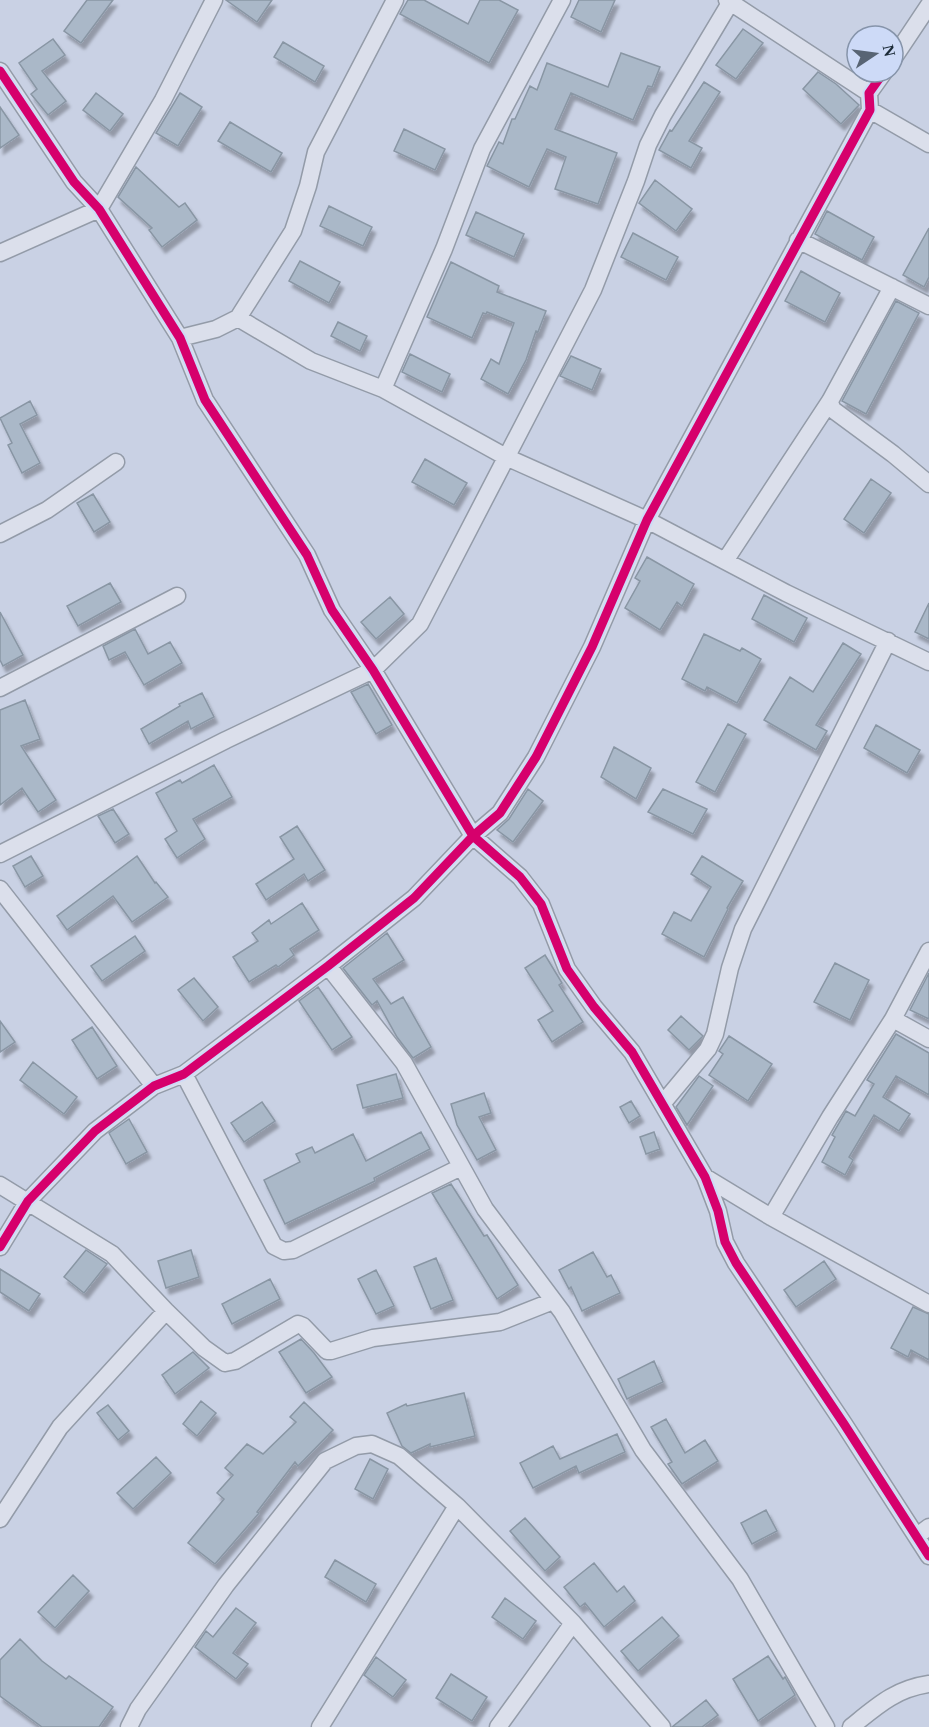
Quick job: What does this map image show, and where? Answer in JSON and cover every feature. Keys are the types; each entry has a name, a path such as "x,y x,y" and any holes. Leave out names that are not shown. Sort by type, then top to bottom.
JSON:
{"street":[{"path":"0,253 99,209 163,100 214,0"},
{"path":"180,338 216,328 238,318 293,231 308,186 316,152 395,0"},
{"path":"383,390 444,249 482,149 562,0"},
{"path":"0,854 226,740 373,670 420,624 593,290 636,182 648,145 728,2 929,144"},
{"path":"905,41 929,6"},
{"path":"0,71 74,182 99,209 180,338 205,400 307,555 332,610 373,670 473,836 520,877 541,904 567,969 594,1007 632,1052 705,1177 718,1211 724,1242 736,1263 923,1531 929,1556"},
{"path":"0,1247 28,1201 95,1131 154,1086 184,1074 328,966 414,898 473,836 500,813 536,757 592,647 647,520 798,240 878,84"},
{"path":"798,240 929,306"},
{"path":"725,561 830,401 892,286"},
{"path":"238,318 311,361 383,390 506,457 647,520 929,662"},
{"path":"830,401 832,409 893,453 929,484"},
{"path":"0,534 47,510 116,462"},
{"path":"0,688 177,596"},
{"path":"663,1103 712,1042 730,968 743,929 888,641"},
{"path":"0,889 154,1086"},
{"path":"771,1217 830,1117 893,1019 929,951"},
{"path":"328,966 404,1063 485,1209 553,1301 643,1450 740,1579 826,1727"},
{"path":"893,1019 929,1039"},
{"path":"184,1074 274,1246 284,1251 293,1250 461,1167"},
{"path":"705,1177 771,1217 929,1304"},
{"path":"0,1185 112,1254 204,1348 225,1363 235,1361 298,1324 303,1326 327,1351 332,1351 373,1338 500,1322 553,1301"},
{"path":"0,1519 60,1428 166,1311"},
{"path":"129,1727 138,1709 226,1585 325,1461 356,1446 372,1444 399,1456 457,1506 573,1623 662,1727"},
{"path":"320,1727 457,1506"},
{"path":"498,1727 573,1623"},
{"path":"851,1727 886,1699 911,1687 929,1684"}],"building":[{"path":"87,0 113,0 81,43 64,31"},
{"path":"226,0 272,0 257,22"},
{"path":"408,0 424,0 468,24 480,0 499,0 518,10 489,63 400,14"},
{"path":"579,0 615,0 601,32 571,17"},
{"path":"743,29 763,43 736,79 716,65"},
{"path":"53,39 65,55 42,71 66,101 48,115 31,94 37,89 19,63"},
{"path":"283,42 324,66 315,82 274,57"},
{"path":"621,53 660,67 652,87 648,86 633,120 571,93 555,129 617,153 598,204 555,189 566,157 547,149 529,187 487,166 499,142 503,144 512,119 515,119 530,86 537,90 547,63 608,87"},
{"path":"818,72 836,84 859,105 841,124 803,89"},
{"path":"704,82 720,92 689,141 702,148 691,168 659,150 670,130 672,131"},
{"path":"96,93 123,114 110,131 83,110"},
{"path":"180,93 202,107 178,146 156,133"},
{"path":"0,107 19,135 0,148"},
{"path":"230,122 282,153 271,172 218,141"},
{"path":"404,129 445,149 435,170 394,151"},
{"path":"136,167 179,207 185,203 197,220 162,247 149,230 152,228 118,197"},
{"path":"655,180 692,209 676,231 639,203"},
{"path":"329,206 372,227 363,246 320,226"},
{"path":"827,211 874,237 862,260 815,234"},
{"path":"476,212 524,234 514,257 466,235"},
{"path":"929,228 929,277 924,287 903,275"},
{"path":"633,233 678,257 666,280 621,257"},
{"path":"300,261 340,282 329,303 289,281"},
{"path":"451,262 499,286 497,292 546,311 526,360 508,394 481,379 491,359 499,364 514,323 487,312 483,313 472,338 427,317"},
{"path":"801,271 840,293 825,322 785,301"},
{"path":"896,301 919,313 866,414 842,401"},
{"path":"338,322 367,336 360,351 331,336"},
{"path":"410,354 450,374 442,392 402,372"},
{"path":"571,356 601,369 592,390 560,376"},
{"path":"30,401 37,415 20,424 40,463 22,473 8,445 12,443 0,418"},
{"path":"425,459 467,483 454,505 412,482"},
{"path":"871,479 891,493 864,533 844,519"},
{"path":"93,494 110,522 94,532 77,503"},
{"path":"647,557 694,584 682,606 677,602 660,630 625,608 640,581 635,578"},
{"path":"110,583 121,602 78,626 67,606"},
{"path":"764,595 807,618 794,642 752,619"},
{"path":"390,597 404,614 376,639 361,622"},
{"path":"929,603 929,639 915,632"},
{"path":"0,612 23,655 3,666 0,660"},
{"path":"135,629 148,654 170,642 182,663 144,685 125,652 109,660 103,646"},
{"path":"704,634 740,651 742,648 761,659 737,703 707,687 705,691 682,679"},
{"path":"843,643 861,654 816,725 827,731 816,750 764,720 790,677 813,692"},
{"path":"368,684 392,725 376,734 351,692"},
{"path":"202,693 214,717 191,729 188,721 149,744 141,729 180,706 179,704"},
{"path":"25,700 40,739 21,746 56,800 38,812 22,788 0,805 0,710"},
{"path":"728,724 746,734 715,792 696,782"},
{"path":"876,725 920,750 907,773 864,748"},
{"path":"614,747 651,768 636,799 601,777"},
{"path":"214,765 232,797 193,819 205,839 177,858 165,839 177,831 156,793 180,780 182,783"},
{"path":"528,789 543,801 513,842 497,830 509,819"},
{"path":"663,789 707,809 693,834 648,812"},
{"path":"113,809 129,834 115,843 98,816"},
{"path":"297,826 325,870 308,881 304,874 266,900 256,884 294,859 280,837"},
{"path":"31,856 43,876 25,887 13,866"},
{"path":"137,856 155,883 168,897 132,922 113,896 67,930 57,916"},
{"path":"702,856 743,881 727,908 704,957 662,934 674,912 691,921 711,887 691,874"},
{"path":"302,903 319,930 290,949 294,955 278,967 276,965 249,982 233,957 258,941 252,933 269,920 271,924"},
{"path":"387,933 404,960 373,979 391,1004 403,997 431,1047 413,1058 397,1037 377,1001 372,1005 343,968"},
{"path":"135,936 145,951 102,981 91,966"},
{"path":"545,955 562,983 559,985 583,1022 552,1042 538,1020 553,1011 525,968"},
{"path":"835,963 869,980 850,1020 814,1002"},
{"path":"929,973 929,1019 910,1010"},
{"path":"194,978 218,1007 203,1021 178,990"},
{"path":"318,987 352,1037 332,1050 299,1001"},
{"path":"681,1016 703,1036 689,1050 668,1030"},
{"path":"0,1021 15,1042 0,1052"},
{"path":"92,1027 117,1066 97,1079 72,1040"},
{"path":"896,1034 929,1053 929,1095 896,1076 883,1097 910,1114 899,1131 874,1115 849,1157 853,1160 845,1175 822,1162 835,1137 832,1135 846,1111 855,1116 874,1084 867,1080"},
{"path":"729,1036 772,1064 748,1101 709,1075 723,1054 719,1051"},
{"path":"33,1062 77,1097 64,1114 20,1080"},
{"path":"396,1074 403,1098 363,1108 357,1085"},
{"path":"699,1076 713,1086 687,1125 676,1107"},
{"path":"484,1093 491,1113 479,1117 496,1150 477,1160 457,1125 451,1104"},
{"path":"631,1101 640,1116 629,1123 620,1107"},
{"path":"262,1102 275,1121 244,1142 231,1123"},
{"path":"129,1119 147,1152 126,1164 109,1133"},
{"path":"421,1132 430,1149 374,1178 375,1181 285,1224 264,1180 300,1162 296,1154 312,1147 315,1153 353,1134 366,1161"},
{"path":"654,1132 660,1149 646,1154 640,1137"},
{"path":"451,1184 484,1236 487,1235 518,1285 497,1299 432,1193"},
{"path":"86,1250 107,1264 84,1293 64,1277"},
{"path":"191,1250 199,1277 166,1288 158,1261"},
{"path":"593,1252 607,1277 611,1275 620,1293 582,1311 571,1287 569,1289 559,1270"},
{"path":"436,1258 453,1300 431,1309 414,1267"},
{"path":"824,1261 836,1279 796,1307 784,1290"},
{"path":"0,1269 40,1294 29,1311 0,1292"},
{"path":"376,1270 394,1306 376,1314 358,1279"},
{"path":"270,1279 280,1299 232,1324 222,1304"},
{"path":"913,1307 929,1314 929,1360 911,1350 908,1357 891,1348"},
{"path":"301,1339 332,1377 306,1393 279,1352"},
{"path":"193,1352 209,1368 175,1394 162,1375"},
{"path":"654,1361 663,1382 627,1399 618,1379"},
{"path":"464,1393 475,1436 430,1447 430,1444 411,1453 402,1446 387,1413 406,1404 407,1406"},
{"path":"201,1401 216,1413 197,1436 183,1424"},
{"path":"304,1402 333,1430 298,1466 295,1462 257,1512 259,1513 215,1564 188,1543 224,1499 217,1493 233,1475 225,1468 247,1444 263,1454 296,1422 290,1417"},
{"path":"108,1405 129,1431 118,1440 97,1413"},
{"path":"666,1419 685,1453 705,1440 718,1461 682,1484 668,1464 672,1462 651,1427"},
{"path":"617,1434 625,1452 579,1473 576,1466 533,1488 520,1463 553,1446 560,1459"},
{"path":"156,1457 171,1473 133,1509 117,1493"},
{"path":"370,1459 388,1469 373,1499 355,1489"},
{"path":"766,1510 777,1531 752,1544 741,1523"},
{"path":"525,1518 560,1557 545,1571 510,1531"},
{"path":"335,1560 376,1584 366,1602 325,1577"},
{"path":"594,1563 617,1592 624,1586 635,1601 604,1627 585,1603 580,1607 564,1587"},
{"path":"73,1575 89,1591 55,1628 38,1612"},
{"path":"505,1598 536,1621 523,1639 492,1617"},
{"path":"236,1608 256,1623 233,1653 248,1664 236,1679 195,1647 206,1631 213,1637"},
{"path":"662,1617 679,1636 638,1671 621,1651"},
{"path":"20,1639 42,1661 66,1679 69,1676 113,1707 99,1727 42,1727 0,1696 0,1660"},
{"path":"768,1656 783,1679 785,1677 795,1695 758,1721 733,1679"},
{"path":"376,1657 406,1680 393,1697 364,1675"},
{"path":"451,1674 487,1697 472,1721 436,1698"},
{"path":"706,1700 718,1715 702,1727 672,1727"}],"cycle path":[{"path":"0,71 74,182 99,209 180,338 205,400 307,555 332,610 373,670 473,836 520,877 541,904 567,969 594,1007 632,1052 705,1177 718,1211 725,1242 736,1263 929,1556"},
{"path":"0,1247 28,1201 95,1131 154,1086 184,1074 328,966 414,898 473,836 500,813 536,757 592,647 647,520 870,110 869,93 875,84"}]}
